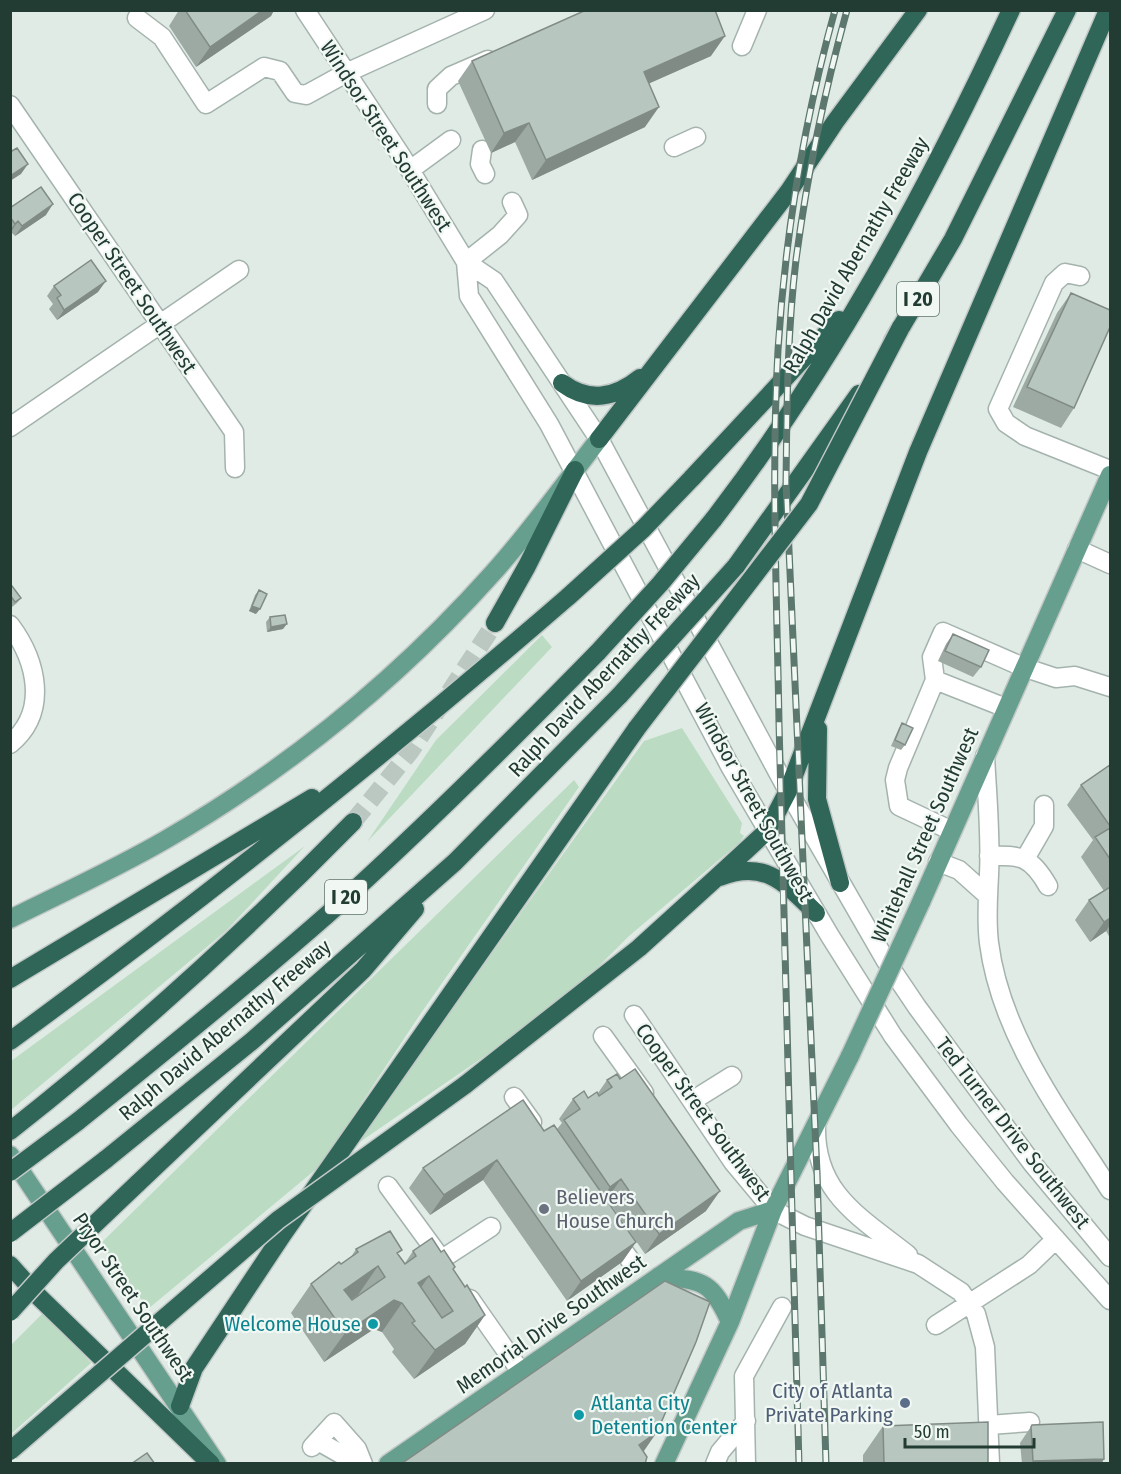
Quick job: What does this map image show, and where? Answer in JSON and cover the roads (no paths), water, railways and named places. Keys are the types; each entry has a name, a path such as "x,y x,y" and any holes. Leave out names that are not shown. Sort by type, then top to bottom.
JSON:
{"highway":[{"path":"599,439 789,191 835,122 918,10"},
{"name":"Ralph David Abernathy Freeway","path":"10,1172 201,1022 328,913 463,788 598,652 660,584 713,520 762,455 865,293 916,201 1011,10"},
{"name":"Ralph David Abernathy Freeway","path":"10,1233 105,1160 252,1041 455,862 620,696 736,566 826,443 902,327 964,219 1066,10"},
{"path":"10,1451 278,1220 465,1084 639,948 767,831 788,790 918,452 1108,10"},
{"path":"10,1041 274,842 462,689 569,596 692,478 865,293"},
{"path":"180,1407 194,1368 283,1234 637,728 809,504 902,327"},
{"path":"562,383 579,394 600,397 630,385 659,360"},
{"path":"495,623 527,566 575,470"},
{"path":"820,706 816,747 817,800 840,883"},
{"path":"14,978 365,766"},
{"path":"10,1131 146,1018 269,907 353,822"},
{"path":"10,1312 56,1261 363,970 455,862"},
{"path":"715,879 735,871 763,871 790,887 816,913"},
{"path":"10,1265 37,1295 212,1464"}],"main road":[{"path":"10,919 164,841 258,780 337,721 386,679 458,610 519,542 599,439"},
{"name":"Whitehall Street Southwest","path":"664,1464 730,1322 773,1210 850,1056 921,902 1110,475"},
{"name":"Pryor Street Southwest","path":"10,1155 217,1464"},
{"name":"Memorial Drive Southwest","path":"388,1464 739,1221 773,1210"},
{"path":"659,1276 697,1280 718,1295 730,1322"}],"street":[{"name":"Windsor Street Southwest","path":"304,10 410,170 466,262 494,281 599,439 840,883 917,1007"},
{"path":"742,46 757,10"},
{"path":"140,13 162,37 206,104 264,67 280,71 295,93 306,95 478,12"},
{"path":"437,104 437,89 451,76 504,53"},
{"name":"Cooper Street Southwest","path":"10,105 234,432 235,468"},
{"path":"674,147 696,137"},
{"path":"410,170 451,140"},
{"path":"482,150 480,164 485,174"},
{"path":"466,262 500,236 518,215 512,202"},
{"name":"Windsor Street Southwest","path":"466,262 469,296 575,470 767,831 816,913 893,1036 974,1144 1110,1300"},
{"path":"10,427 239,270"},
{"path":"1080,276 1065,273 1054,283 998,409 1006,423 1024,436 1110,470"},
{"path":"1077,549 1110,564"},
{"path":"10,626 20,639 36,675 35,708 23,734 10,744"},
{"path":"952,831 899,806 895,780 935,680 932,657 943,632 1023,668 1056,678 1075,676 1110,687"},
{"path":"935,680 1006,708"},
{"name":"Ted Turner Drive Southwest","path":"985,756 989,856 988,942 1001,1000 1028,1059 1110,1190"},
{"path":"1025,859 1044,826 1044,805"},
{"path":"989,856 1018,856 1025,859 1037,868 1048,886"},
{"path":"939,862 959,870 987,895"},
{"name":"Ted Turner Drive Southwest","path":"917,1007 1032,1163 1110,1257"},
{"name":"Cooper Street Southwest","path":"634,1015 733,1162 773,1210"},
{"path":"603,1036 657,1111"},
{"path":"692,1101 732,1076"},
{"path":"514,1097 541,1135"},
{"path":"816,1125 816,1148 831,1187 845,1204 918,1264 949,1282 968,1302 981,1326 985,1347 990,1464"},
{"path":"388,1186 521,1372"},
{"path":"773,1210 805,1226 918,1264"},
{"path":"603,1222 630,1260"},
{"path":"442,1259 491,1227"},
{"path":"936,1325 968,1302 1029,1265 1056,1239"},
{"path":"746,1464 744,1376 782,1307"},
{"path":"715,1464 720,1452 746,1421"},
{"path":"989,1425 1030,1422"},
{"path":"334,1423 357,1449 361,1462 348,1458 315,1444 334,1423"}],"tunnel":[{"path":"353,822 410,752 495,623"}],"railway":[{"path":"799,1464 783,908 776,583 776,397 781,307 791,222 805,136 835,10"},
{"path":"826,1464 817,1172 786,483 788,372 796,260 817,135 847,10"}],"place":[{"name":"Believers House Church","path":"544,1209"},
{"name":"Welcome House","path":"373,1324"},
{"name":"City of Atlanta Private Parking","path":"905,1403"},
{"name":"Atlanta City Detention Center","path":"579,1415"}]}
